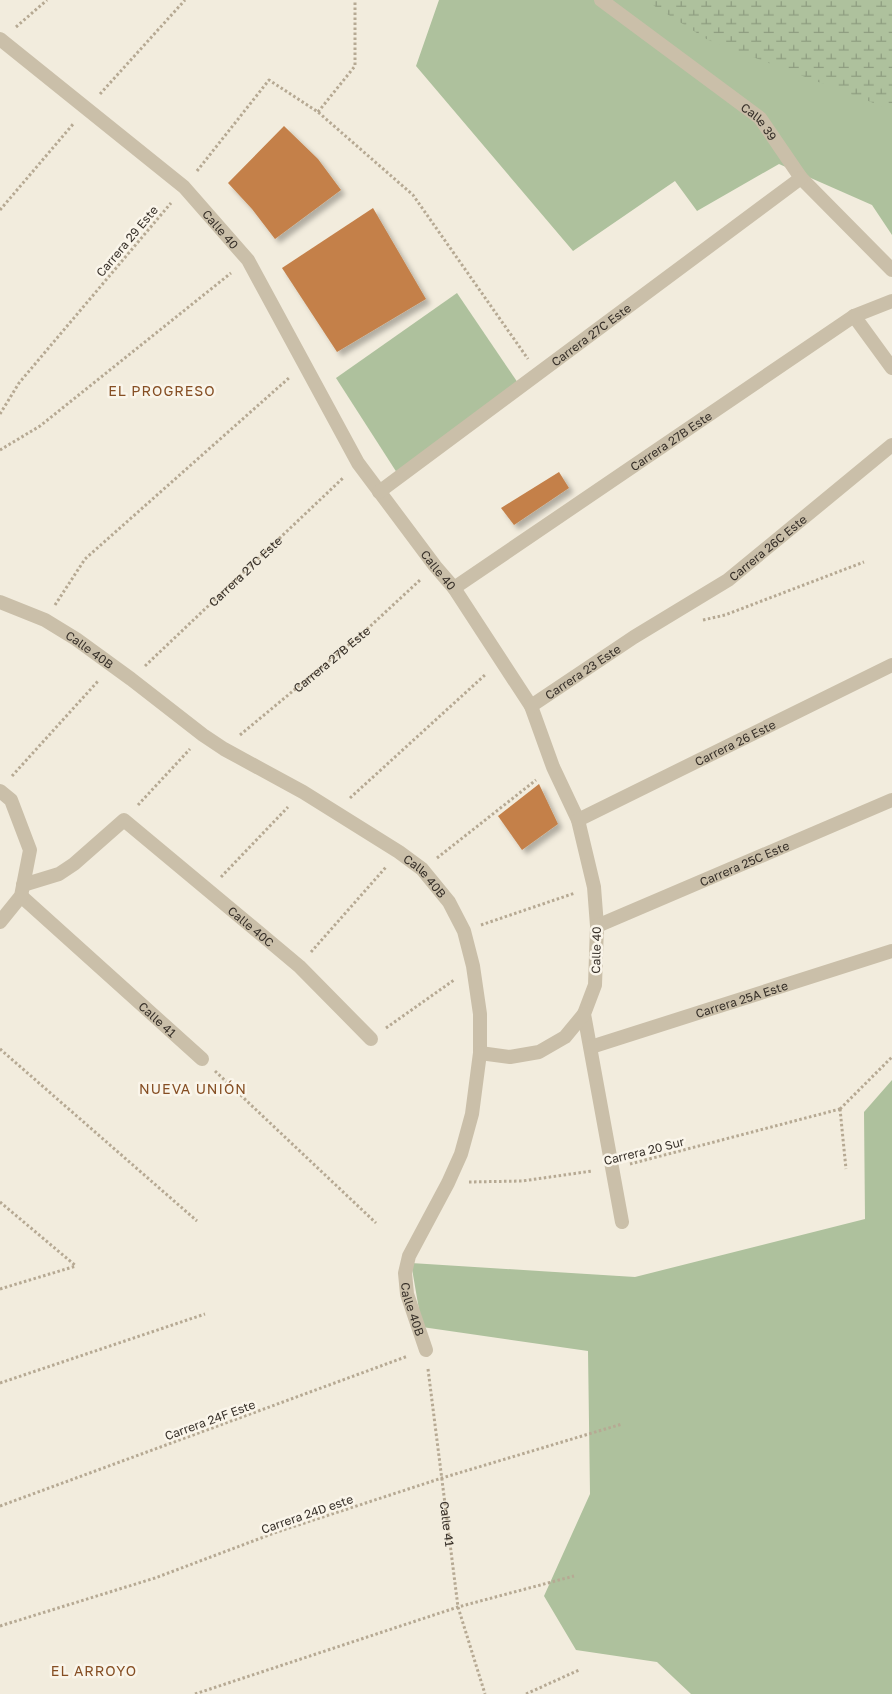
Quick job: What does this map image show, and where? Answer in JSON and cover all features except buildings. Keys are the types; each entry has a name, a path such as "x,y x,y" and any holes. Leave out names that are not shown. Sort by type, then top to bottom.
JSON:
{"street":[{"name":"Calle 39","path":"600,0 760,118 801,178 892,270"},
{"name":"Calle 40","path":"1,39 184,187 248,260 358,463 435,566 454,588 531,706 553,767 578,820 594,887 597,926 595,985 584,1014"},
{"name":"Carrera 27C Este","path":"379,492 801,178"},
{"name":"Carrera 27B Este","path":"454,588 854,316 892,301"},
{"path":"854,316 892,368"},
{"name":"Carrera 26C Este","path":"634,636 728,580 892,445"},
{"name":"Calle 40B","path":"0,602 45,620 76,639 224,749 303,792 399,852 422,869 449,902 464,930 473,966 480,1014 480,1053 472,1114 461,1154 409,1256 405,1273 407,1294 426,1350"},
{"name":"Carrera 23 Este","path":"531,706 634,636"},
{"name":"Carrera 26 Este","path":"578,820 892,665"},
{"path":"0,922 22,891 30,850 11,800 3,786"},
{"name":"Carrera 25C Este","path":"597,926 892,800"},
{"path":"22,891 59,874 74,864 124,820"},
{"name":"Calle 40C","path":"124,820 299,966 371,1039"},
{"name":"Calle 41","path":"22,891 202,1059"},
{"name":"Carrera 25A Este","path":"591,1047 892,951"},
{"path":"584,1014 622,1222"},
{"path":"480,1053 510,1058 539,1052 565,1037 584,1014"}],"path":[{"path":"1,39 47,0"},
{"path":"356,0 355,66 318,112 414,195 538,374"},
{"name":"Carrera 29 Este","path":"0,414 19,383 184,187 269,80 318,112"},
{"path":"0,450 40,426 248,260"},
{"path":"45,620 85,559 305,363"},
{"name":"Carrera 27C Este","path":"131,679 358,463"},
{"path":"698,622 725,615 864,562"},
{"name":"Carrera 27B Este","path":"224,749 364,632 435,566"},
{"path":"335,812 501,660"},
{"path":"3,786 112,666"},
{"path":"124,820 203,735"},
{"path":"422,869 553,767"},
{"path":"209,890 303,792"},
{"path":"299,966 399,852"},
{"path":"464,930 594,887"},
{"path":"371,1039 473,966"},
{"path":"0,1050 197,1221"},
{"path":"846,1169 840,1109 892,1056"},
{"path":"202,1059 376,1222"},
{"name":"Carrera 20 Sur","path":"448,1182 522,1181 612,1169 840,1109"},
{"path":"0,1202 76,1266 0,1289"},
{"path":"0,1383 205,1314"},
{"name":"Calle 41","path":"426,1350 458,1607 485,1694"},
{"name":"Carrera 24F Este","path":"0,1506 426,1350"},
{"name":"Carrera 24D este","path":"0,1626 155,1578 277,1532 442,1478 622,1424"},
{"path":"195,1694 458,1607 574,1576"},
{"path":"526,1694 579,1670"}],"green space":[{"path":"439,0 892,0 892,235 872,205 779,164 697,211 675,181 573,251 416,66"},
{"path":"645,0 892,0 892,110 708,40"},
{"path":"457,293 518,383 399,476 336,378"},
{"path":"892,1080 892,1694 691,1694 657,1662 576,1650 544,1596 590,1494 588,1351 422,1327 411,1263 635,1277 865,1219 864,1112"}],"district":[{"name":"EL PROGRESO","path":"162,390"},
{"name":"NUEVA UNIÓN","path":"193,1088"},
{"name":"EL ARROYO","path":"94,1670"}]}
